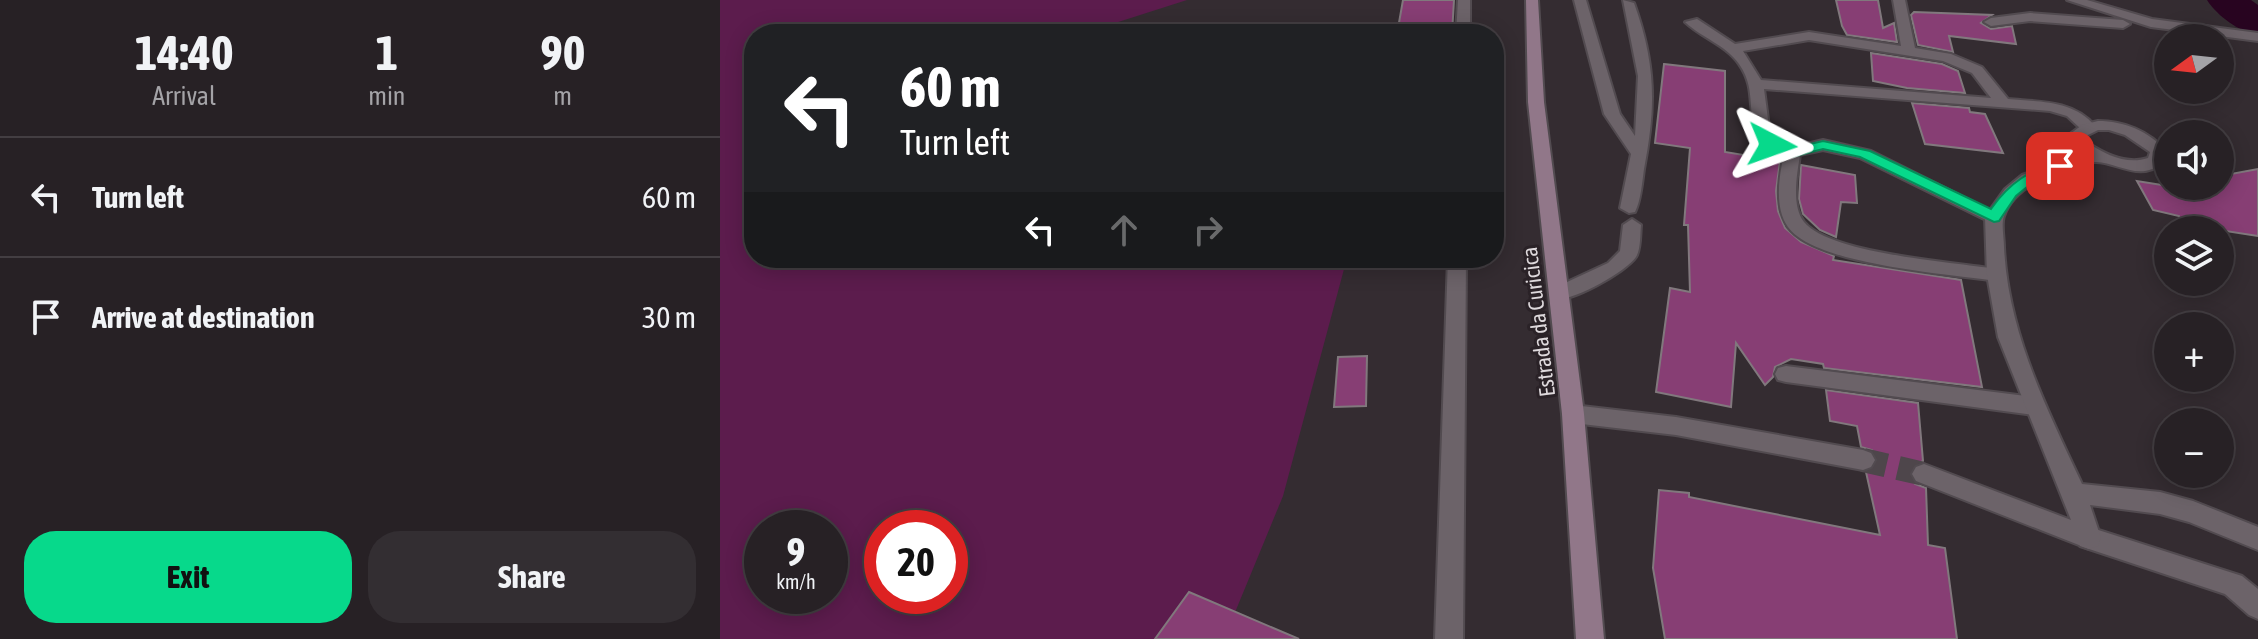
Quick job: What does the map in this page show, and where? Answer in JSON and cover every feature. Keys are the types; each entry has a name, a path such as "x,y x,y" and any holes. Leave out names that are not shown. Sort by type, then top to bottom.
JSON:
{"street":[{"path":"1463,24 1464,0"},
{"name":"Estrada da Curicica","path":"1532,0 1536,102 1573,414 1590,639"},
{"path":"1580,0 1612,114 1638,152"},
{"path":"1899,0 1909,52"},
{"path":"2073,0 2151,23 2258,37"},
{"path":"1559,294 1615,267 1629,253 1630,217 1638,152 1646,120 1647,90 1638,30 1628,3"},
{"path":"1991,22 2030,17 2151,23"},
{"path":"1692,22 1730,49 1750,68 1761,132 1772,145 1792,152 1823,145 1855,151 1994,217"},
{"path":"1730,49 1809,36 1964,62 1985,78 2003,103"},
{"path":"1754,84 2063,110 2087,126"},
{"path":"2105,125 2127,130 2147,139 2158,151 2156,161 2141,166 2119,164 2097,156 2081,145 2078,134 2087,126 2105,125"},
{"path":"1792,152 1789,171 1791,214 1805,236 1820,244 1852,252 1996,275"},
{"path":"2089,538 2074,493 2034,406 2008,337 1996,275 1994,217 2011,193 2028,179 2097,156"},
{"path":"1449,639 1457,268"},
{"path":"1786,374 2034,406"},
{"path":"1573,414 1676,426 1863,460"},
{"path":"1924,474 2089,538 2233,585 2258,606"},
{"path":"2074,493 2160,503 2193,512 2258,539"}],"shaded area":[{"path":"720,0 1187,0 1112,24 744,24 744,268 1344,268 1283,496 1224,639 720,639"}],"building":[{"path":"1403,0 1454,0 1453,24 1399,24"},
{"path":"1836,0 1878,0 1883,28 1894,23 1897,42 1847,35"},
{"path":"1914,12 1992,15 1981,23 1991,29 2012,26 2016,44 1949,36 1953,52 1918,45 1911,15"},
{"path":"1871,53 1942,64 1958,71 1965,93 1907,88 1873,81"},
{"path":"1664,64 1725,71 1725,152 1780,161 1776,191 1778,211 1785,228 1801,242 1834,256 1833,260 1961,280 1982,387 1824,368 1823,364 1791,359 1775,367 1773,377 1765,385 1736,343 1731,407 1656,392 1670,288 1690,292 1688,225 1684,225 1690,148 1655,143"},
{"path":"1912,103 1969,108 1970,112 1985,114 2003,153 1925,144"},
{"path":"1801,165 1855,175 1857,203 1841,202 1836,237 1820,230 1803,214 1799,199"},
{"path":"2258,169 2258,236 2234,232 2234,216 2179,216 2153,210 2137,181 2154,184 2154,200 2234,200 2234,173"},
{"path":"1367,356 1366,406 1334,407 1338,357"},
{"path":"1826,390 1918,403 1923,461 1913,466 1909,475 1915,484 1926,488 1928,545 1945,548 1957,639 1665,639 1653,568 1659,490 1689,493 1689,497 1880,535 1866,472 1874,468 1878,459 1872,450 1861,447 1857,426 1830,421"},
{"path":"1189,592 1299,639 1155,639"}],"waterway":[{"path":"2226,0 2258,24"}],"tunnel":[{"path":"1863,460 1924,474"}],"route":[{"path":"1772,145 1792,152 1823,145 1865,154 1994,217 2011,193 2028,179 2060,166"}]}
